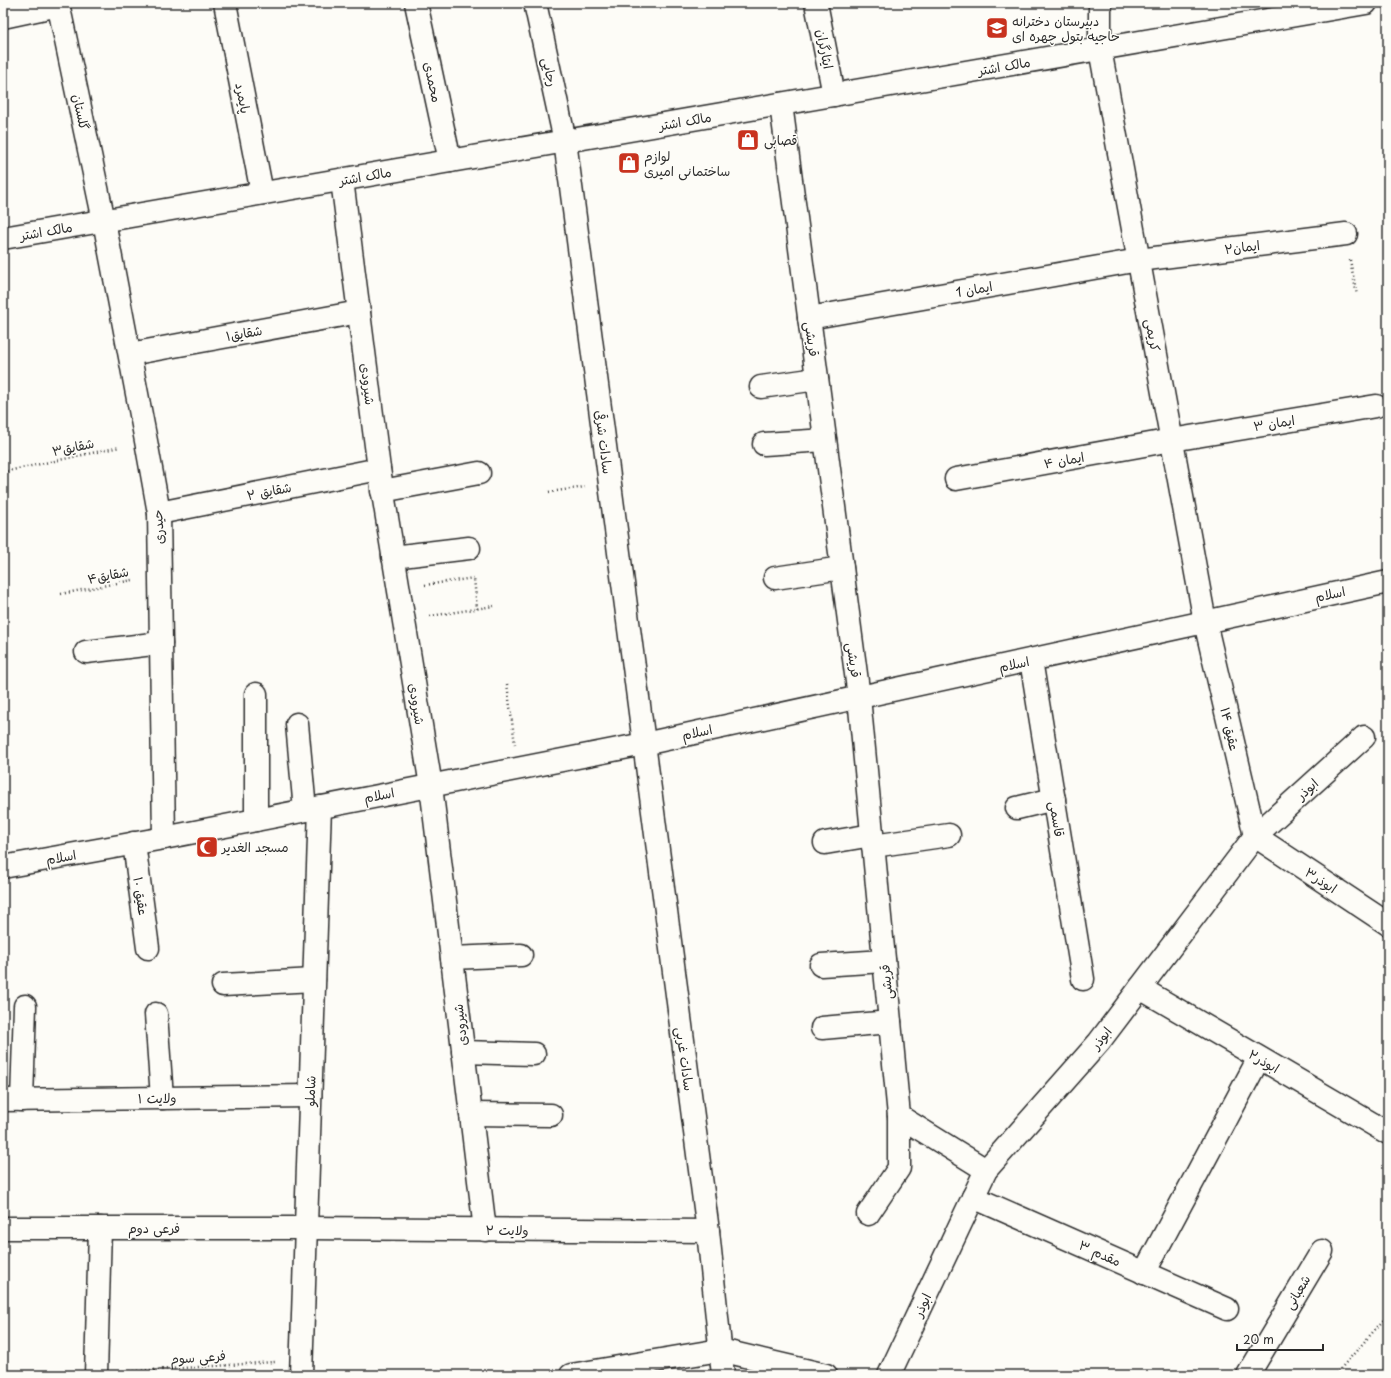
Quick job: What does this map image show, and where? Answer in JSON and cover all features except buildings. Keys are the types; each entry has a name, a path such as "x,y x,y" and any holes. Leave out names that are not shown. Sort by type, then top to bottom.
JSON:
{"street":[{"name":"پایمرد","path":"225,3 262,193"},
{"name":"محمدی","path":"416,3 450,161"},
{"name":"رجایی","path":"535,3 565,141"},
{"name":"ایثارگران","path":"816,3 834,95"},
{"name":"کریمی","path":"1100,3 1100,49 1205,622"},
{"name":"مالک اشتر","path":"3,238 1366,3"},
{"path":"3,17 58,4"},
{"name":"گلستان","path":"58,4 104,221"},
{"name":"قریشی","path":"781,104 859,697 899,1116 898,1168 868,1214"},
{"name":"سادات شرقی","path":"565,141 644,744"},
{"name":"شیرودی","path":"342,180 378,469 431,786 485,1230"},
{"name":"حیدری","path":"104,221 130,354 158,513 164,838"},
{"name":"ایمان۲","path":"1139,260 1346,234"},
{"name":"ایمان 1","path":"809,318 1139,260"},
{"name":"شقایق۱","path":"130,354 359,312"},
{"path":"761,387 817,379"},
{"name":"ایمان ۳","path":"1172,440 1376,406"},
{"path":"764,444 825,440"},
{"name":"ایمان ۴","path":"956,479 1172,440"},
{"name":"شقایق ۲","path":"158,513 378,469"},
{"path":"382,491 479,473"},
{"path":"393,557 468,548"},
{"path":"775,578 842,568"},
{"name":"اسلام","path":"3,867 164,838 644,744 1388,582"},
{"name":"عقیق ۱۴","path":"1205,622 1255,836"},
{"path":"86,652 161,643"},
{"name":"قاسمی","path":"1031,660 1083,979"},
{"path":"256,694 256,820"},
{"name":"شاملو","path":"297,724 313,808 314,980 301,1368"},
{"name":"ابوذر","path":"889,1375 986,1170 1099,1042 1255,836 1364,737"},
{"name":"سادات غربی","path":"644,744 708,1231 723,1375"},
{"path":"1017,808 1054,799"},
{"path":"825,843 949,836"},
{"name":"ابوذر۳","path":"1255,836 1388,924"},
{"name":"عقیق ۱۰","path":"134,843 148,948"},
{"path":"452,958 521,956"},
{"path":"821,964 884,961"},
{"path":"223,985 314,980"},
{"name":"ابوذر۲","path":"1140,988 1388,1133"},
{"path":"12,1100 25,1006"},
{"path":"156,1014 162,1098"},
{"path":"822,1028 890,1022"},
{"path":"463,1052 534,1054"},
{"path":"1144,1273 1259,1058"},
{"name":"ولایت ۱","path":"12,1100 310,1096"},
{"path":"471,1114 551,1115"},
{"path":"899,1116 986,1170"},
{"name":"مقدم ۳","path":"973,1197 1227,1309"},
{"name":"فرعی دوم","path":"3,1228 306,1228"},
{"path":"96,1374 100,1228"},
{"name":"ولایت ۲","path":"306,1228 708,1231"},
{"name":"شعبانی","path":"1248,1375 1322,1250"},
{"path":"571,1375 720,1350 826,1375"}],"path":[{"path":"1346,234 1357,295"},
{"name":"شقایق۳","path":"3,472 146,442"},
{"path":"549,492 610,483"},
{"name":"شقایق۴","path":"61,594 159,575"},
{"path":"399,590 474,578 477,609"},
{"path":"404,620 494,606"},
{"path":"506,684 518,768"},
{"path":"1335,1375 1388,1315"},
{"name":"فرعی سوم","path":"96,1374 301,1368"}],"place":[{"name":"دبیرستان دخترانه حاجیه بتول چهره ای","path":"997,28"},
{"name":"قصابی","path":"748,140"},
{"name":"لوازم ساختمانی امیری","path":"629,163"},
{"name":"مسجد الغدیر","path":"207,847"}]}
